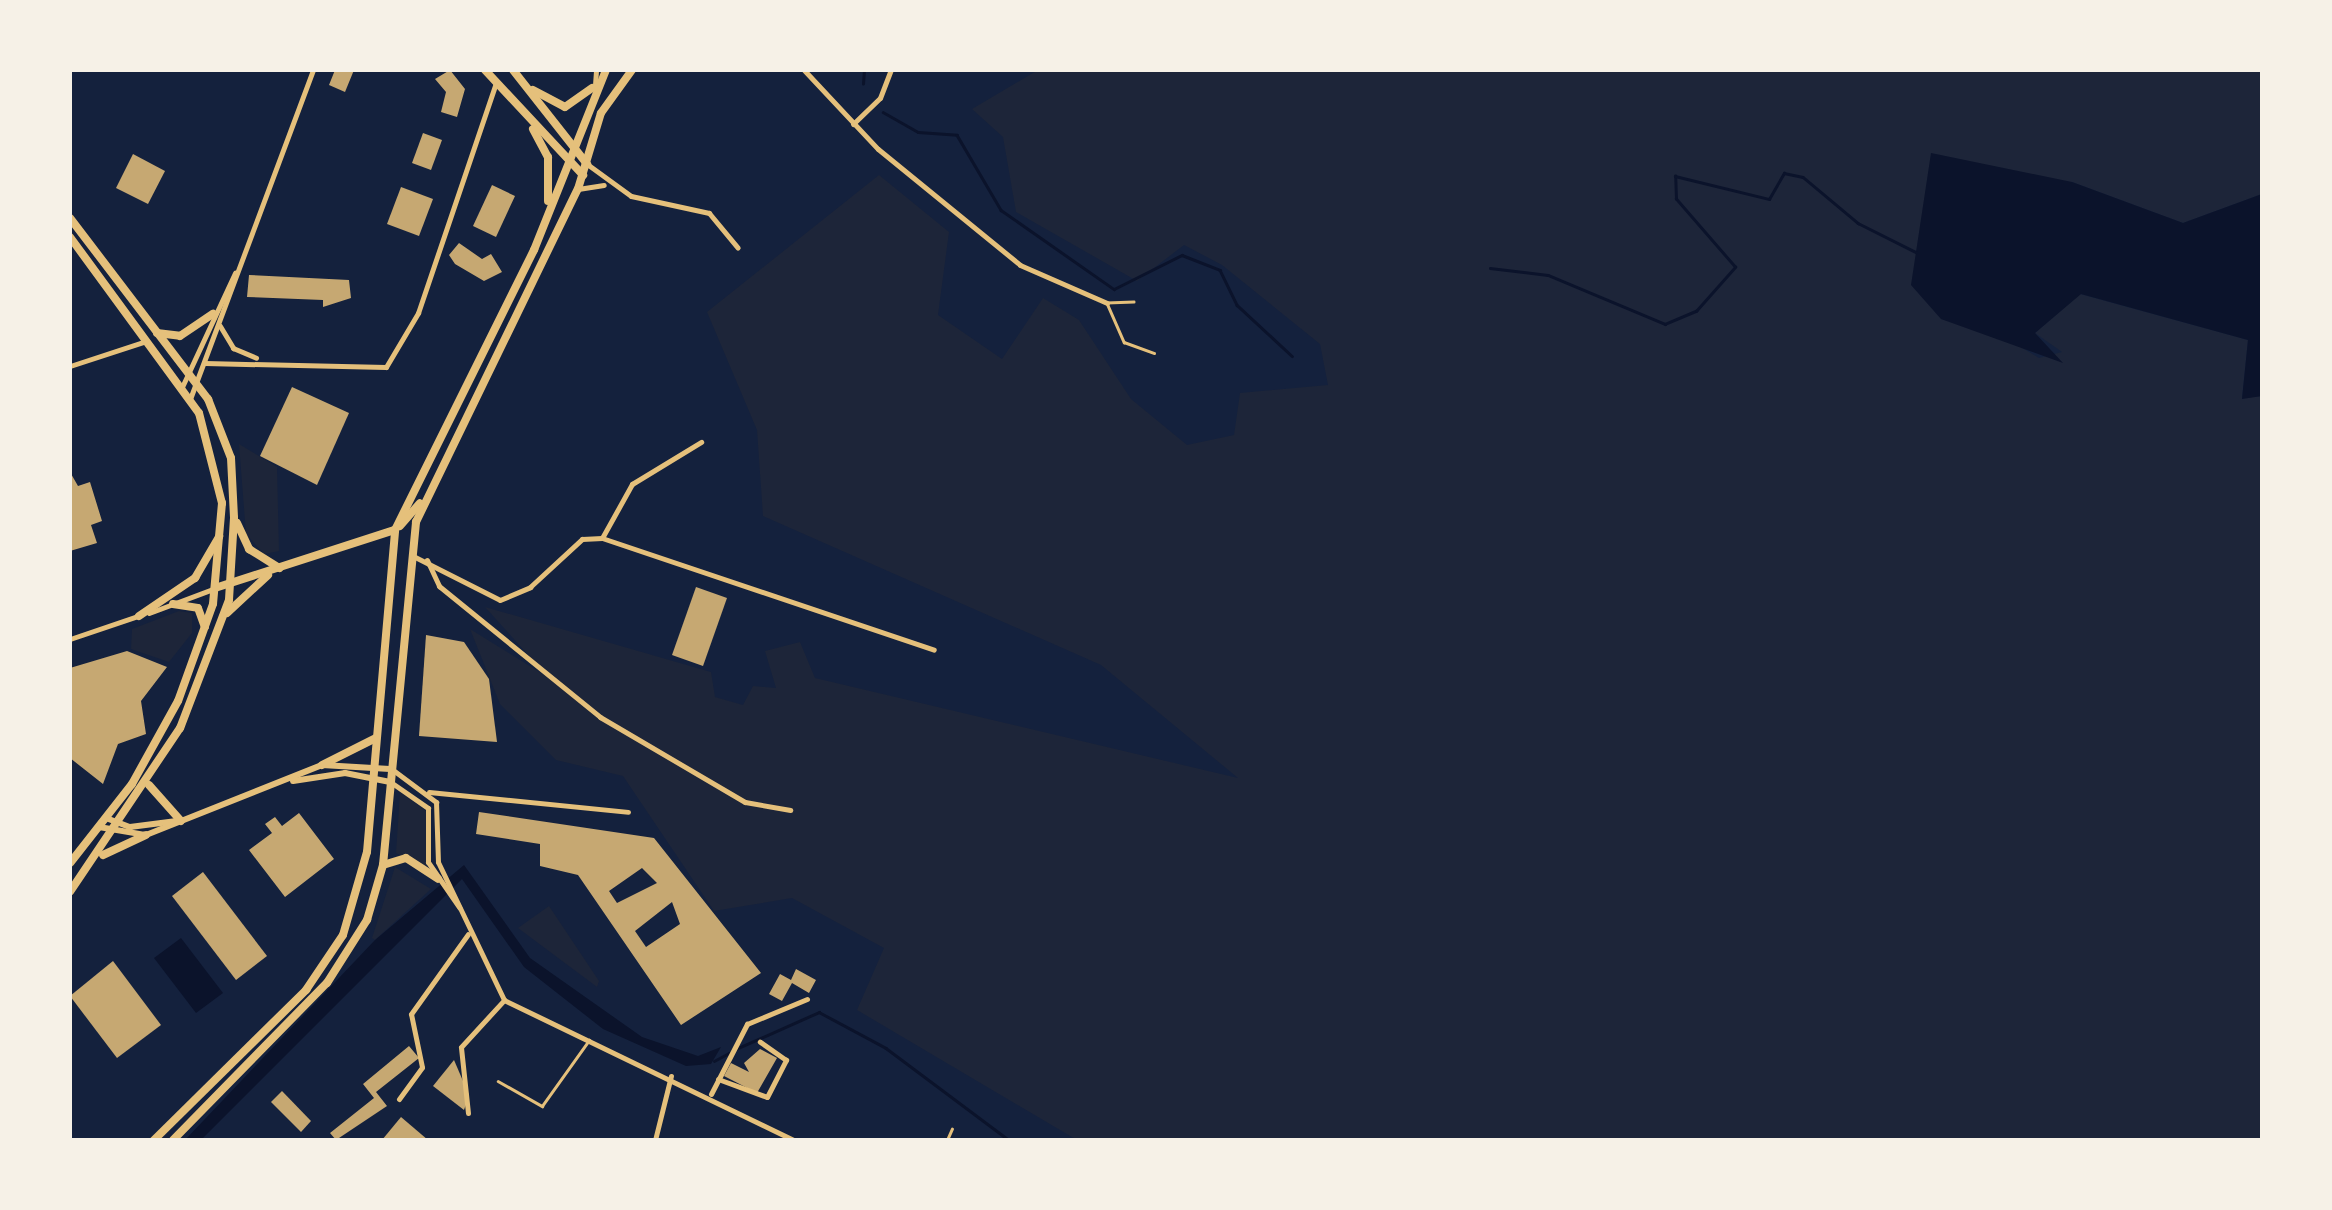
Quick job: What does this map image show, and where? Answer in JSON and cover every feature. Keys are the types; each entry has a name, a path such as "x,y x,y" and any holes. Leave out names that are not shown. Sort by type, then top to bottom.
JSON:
{"main road":[{"path":"485,70 584,175"},
{"path":"513,70 587,164"},
{"path":"154,1140 329,958 363,877 395,530 547,220 595,85 606,70"},
{"path":"174,1140 346,960 383,865 410,555 424,500 584,175 601,113 632,70"},
{"path":"522,81 565,107 595,85"},
{"path":"521,112 548,157 547,220"},
{"path":"70,218 197,384 231,458 234,518 232,582 225,616 149,785 70,892"},
{"path":"70,237 190,399 214,449 222,532 216,588 205,632 155,745 106,818 70,862"},
{"path":"157,333 180,336 213,314"},
{"path":"216,588 395,530 424,500"},
{"path":"234,518 249,549 280,568"},
{"path":"139,616 196,578 222,532"},
{"path":"225,616 280,568"},
{"path":"173,604 198,608 205,632"},
{"path":"98,857 322,765 376,738"},
{"path":"322,765 374,765 390,769"},
{"path":"282,782 373,778 390,782"},
{"path":"149,785 181,821"},
{"path":"106,818 122,826 181,821"},
{"path":"99,827 116,834 146,836"},
{"path":"383,865 406,858 441,877"}],"street":[{"path":"190,399 313,70"},
{"path":"595,85 596,70"},
{"path":"804,70 854,124 1020,265 1107,303"},
{"path":"854,124 880,98 891,70"},
{"path":"205,363 258,360 370,373 386,367 418,313 496,83"},
{"path":"587,164 607,185"},
{"path":"578,188 607,185 709,212 738,248"},
{"path":"182,386 237,270"},
{"path":"220,326 233,348 258,360"},
{"path":"70,366 146,341"},
{"path":"602,538 632,484 701,442"},
{"path":"410,555 428,560 500,600 530,587 582,539 602,538 934,650"},
{"path":"428,560 439,586 600,717 745,802 790,810"},
{"path":"70,640 216,588"},
{"path":"390,769 430,792 628,812"},
{"path":"390,782 428,808 441,877 460,909"},
{"path":"430,792 441,877 456,889 468,934 504,1000 711,1094 793,1140"},
{"path":"399,1098 422,1067 411,1014 468,934"},
{"path":"468,1113 461,1046 504,1000"},
{"path":"711,1094 740,1035 807,1000"},
{"path":"718,1079 767,1097 786,1060 760,1042"},
{"path":"656,1140 672,1076"}],"lane":[{"path":"1134,302 1107,303 1124,342 1154,353"},
{"path":"498,1081 542,1106 589,1039"},
{"path":"947,1140 952,1129"}],"shaded area":[{"path":"1038,70 2262,70 2262,194 2183,223 2072,182 1941,319 1998,333 2039,358 2062,352 2035,333 2080,294 2248,340 2242,398 2262,396 2262,1140 1077,1140 857,1010 884,948 792,898 714,911 623,776 556,760 500,704 470,629 549,678 485,607 711,672 715,697 743,705 753,686 776,688 765,651 800,642 815,678 1238,778 1101,665 763,516 757,430 707,312 879,175 949,232 938,315 1002,359 1043,298 1079,320 1131,399 1187,445 1234,435 1240,393 1328,385 1320,344 1222,265 1184,245 1137,281 1016,212 1003,137 972,109"},
{"path":"1931,153 2072,182 2183,223 2262,194 2262,396 2242,399 2248,340 2081,294 2035,333 2063,363 1941,319 1911,285"},
{"path":"239,444 277,467 279,551 264,554 246,534"},
{"path":"179,611 192,613 192,633 169,662 131,649 132,629"},
{"path":"400,792 426,811 426,867 396,853"},
{"path":"464,865 530,958 642,1037 698,1056 721,1047 711,1064 686,1066 603,1029 524,967 462,879 201,1140 185,1140 375,940"},
{"path":"395,867 431,889 375,940 372,938"},
{"path":"549,906 599,981 597,987 518,928"},
{"path":"181,938 223,993 196,1013 154,958"}],"building":[{"path":"335,70 354,70 345,92 329,85"},
{"path":"450,70 465,89 457,117 441,112 446,92 435,79"},
{"path":"423,133 442,140 431,170 412,163"},
{"path":"133,154 165,171 148,204 116,188"},
{"path":"492,185 515,196 496,237 473,226"},
{"path":"401,187 433,199 419,236 387,224"},
{"path":"459,243 482,259 491,254 502,272 484,281 455,264 449,255"},
{"path":"249,275 349,280 351,298 323,307 323,300 247,297"},
{"path":"292,387 349,413 317,485 260,456"},
{"path":"70,472 78,486 90,482 102,521 91,525 97,543 70,551"},
{"path":"696,587 727,598 703,666 672,655"},
{"path":"426,635 464,642 489,679 497,742 419,736"},
{"path":"127,651 167,667 141,701 146,734 118,744 103,784 70,758 70,668"},
{"path":"479,812 654,838 761,973 681,1025 578,875 540,866 540,844 476,834","holes":["642,868 657,883 617,903 609,891","672,902 680,924 646,947 635,931"]},
{"path":"299,813 334,859 285,897 249,850 272,833 265,824 275,817 282,826"},
{"path":"203,872 267,956 236,980 172,896"},
{"path":"113,961 161,1025 117,1058 70,996"},
{"path":"796,969 816,980 809,993 792,983 782,1001 769,994 780,974 791,980"},
{"path":"409,1046 419,1058 376,1092 387,1106 336,1140 330,1133 374,1098 363,1084"},
{"path":"760,1049 777,1058 757,1093 724,1076 731,1063 749,1072 744,1063"},
{"path":"454,1060 469,1095 464,1110 433,1086"},
{"path":"282,1091 311,1121 301,1132 271,1102"},
{"path":"401,1117 428,1140 382,1140"}],"waterway":[{"path":"863,84 864,70"},
{"path":"883,112 918,132 957,135 1001,210 1114,289 1182,255 1220,270 1237,305 1292,356"},
{"path":"1490,268 1548,275 1665,324 1696,311 1735,267 1676,199 1675,176 1769,199 1784,173 1803,177 1858,223 1916,252"},
{"path":"736,1049 819,1012 886,1048 1009,1140"},
{"path":"714,1061 729,1053"}]}
